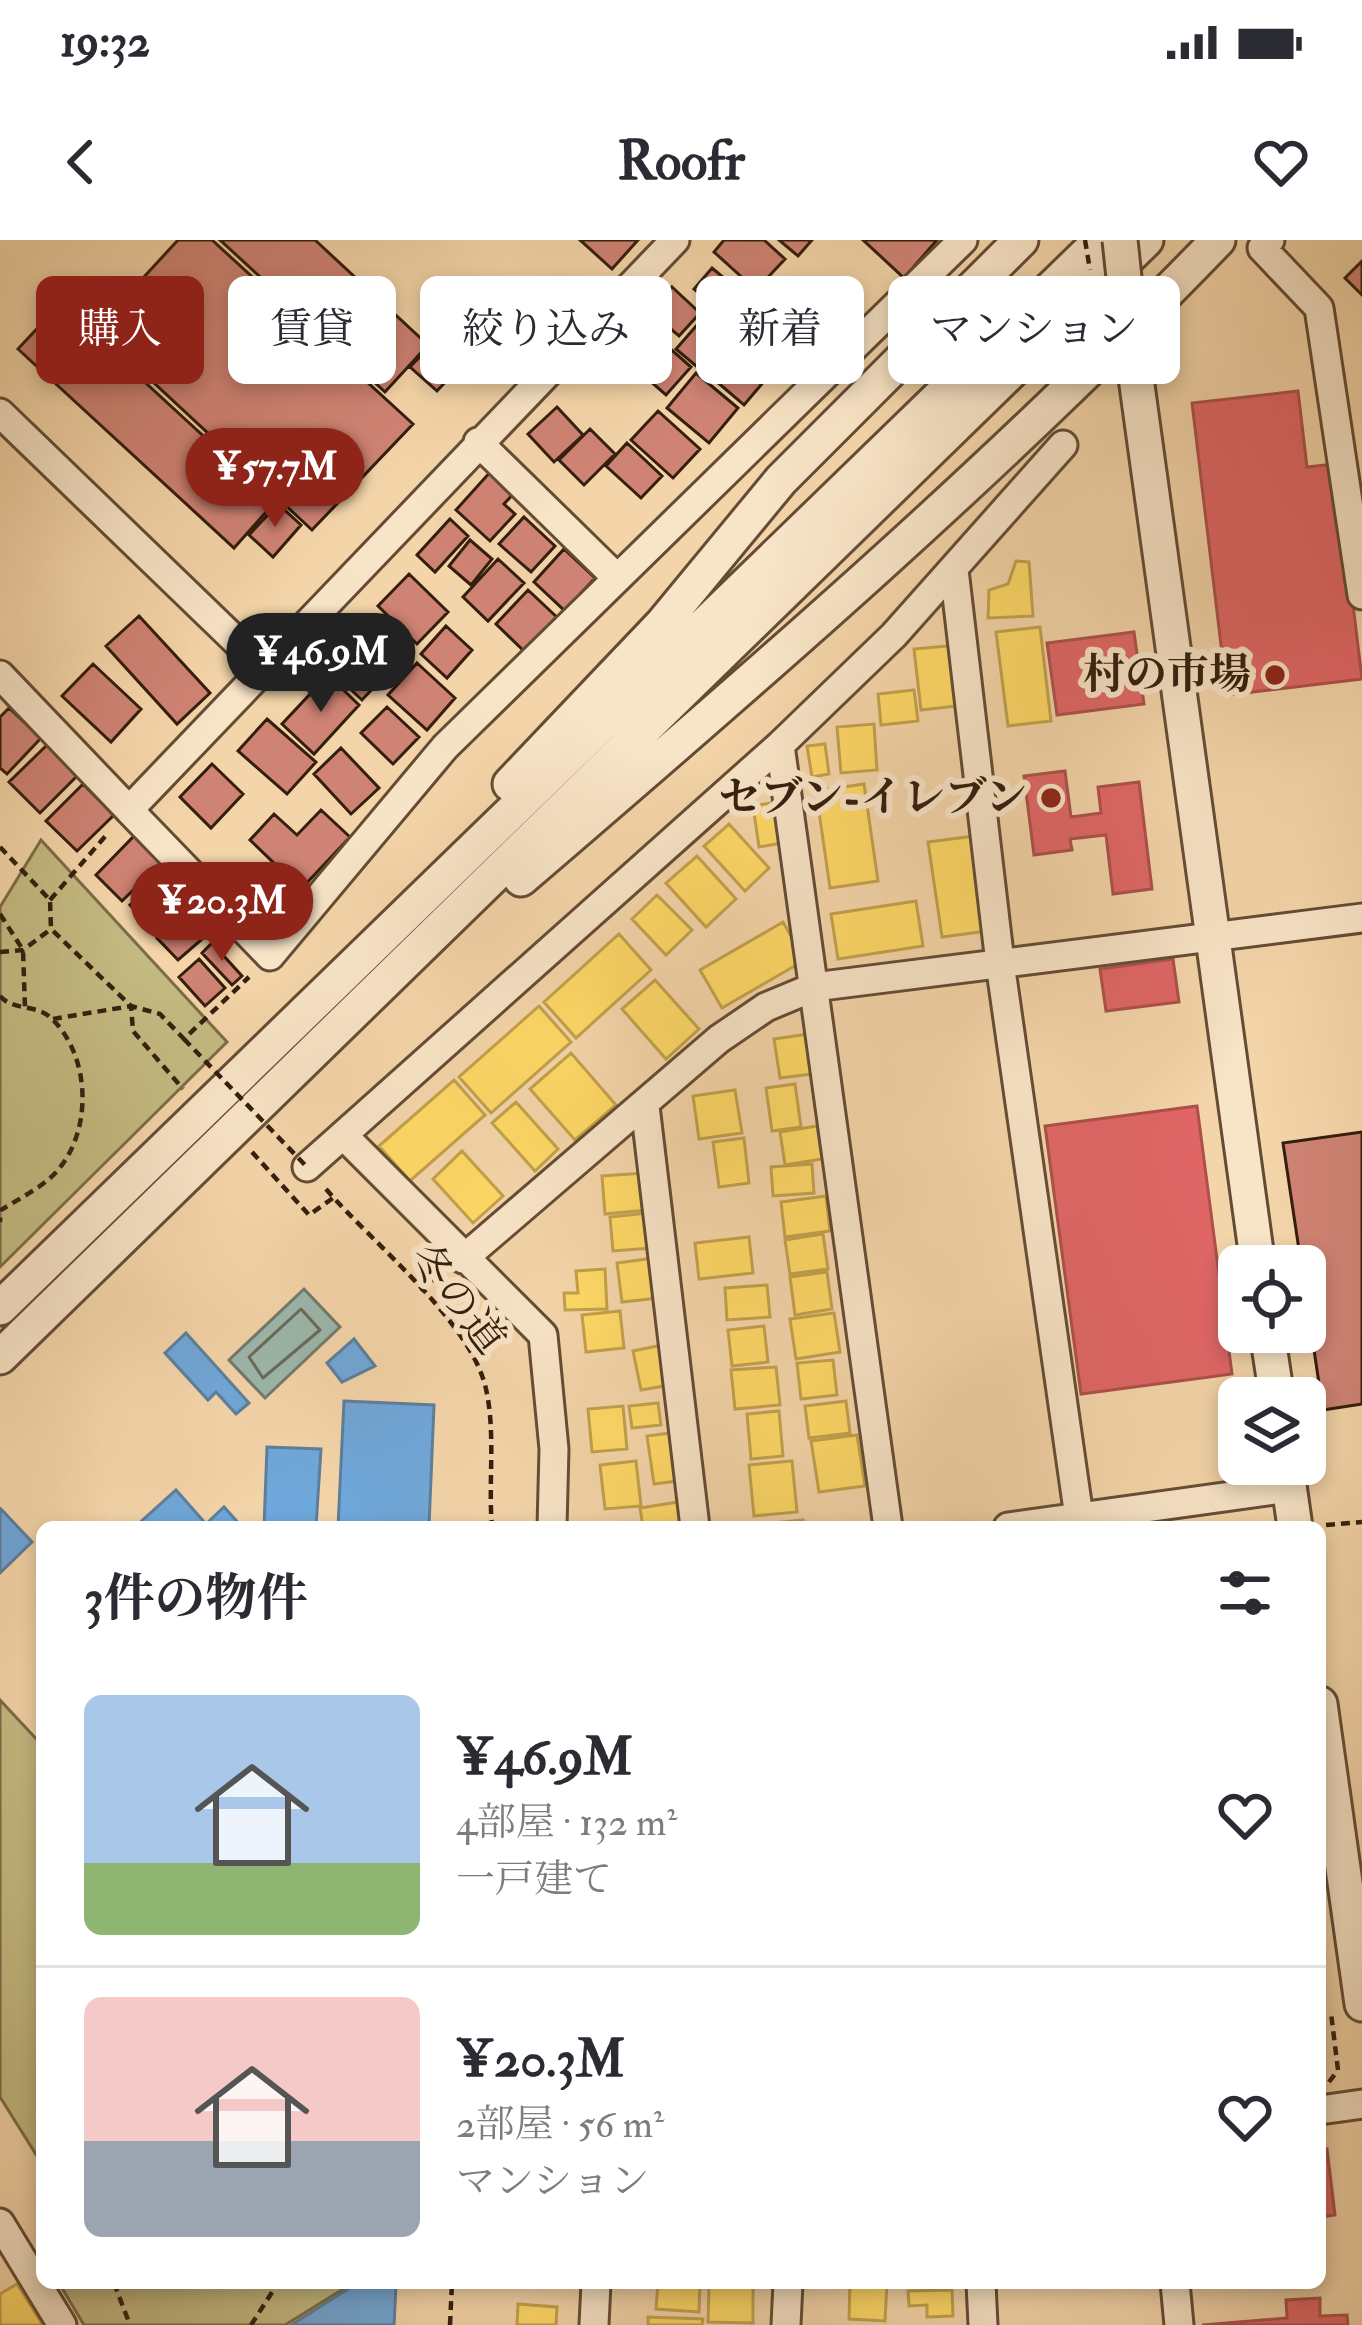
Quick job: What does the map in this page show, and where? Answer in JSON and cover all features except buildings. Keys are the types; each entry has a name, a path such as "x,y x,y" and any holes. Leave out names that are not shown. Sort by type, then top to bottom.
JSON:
{"street":[{"path":"129,810 675,240"},
{"path":"0,675 270,956 445,747 963,240"},
{"path":"390,927 408,891 663,623 781,480 1021,240"},
{"path":"0,1308 1101,240"},
{"path":"1120,240 1124,276"},
{"path":"0,1357 1146,240"},
{"path":"1180,281 1218,240"},
{"path":"1270,240 1262,248 1319,308 1362,595"},
{"path":"424,946 468,925 686,736 1075,384"},
{"path":"1137,384 1255,1245"},
{"path":"0,413 264,668"},
{"path":"478,442 616,578"},
{"path":"307,1167 779,746 954,570 1063,445"},
{"path":"954,570 1000,963 1079,1517"},
{"path":"779,746 887,1521"},
{"path":"463,1259 719,1039 766,1007 814,987 1362,918"},
{"path":"645,1106 694,1521"},
{"path":"343,1135 543,1335 554,1449 552,1521"},
{"path":"1051,1521 1241,1485"},
{"path":"1288,1485 1294,1521"},
{"path":"1326,1773 1346,2003"},
{"path":"1326,2109 1362,2104"},
{"path":"0,2224 36,2283"},
{"path":"40,2289 62,2325"},
{"path":"594,2325 596,2289"},
{"path":"786,2325 788,2289"},
{"path":"981,2289 983,2325"},
{"path":"1176,2289 1179,2325"}],"path":[{"path":"50,900 129,810"},
{"path":"1,848 50,900 51,928 130,1006 133,1031 186,1093"},
{"path":"0,864 1,848"},
{"path":"0,914 23,950 25,1008"},
{"path":"0,952 23,950 51,928"},
{"path":"184,1039 270,956"},
{"path":"0,996 7,1004 52,1019 63,1030 82,1078 77,1135 51,1178 2,1210 0,1222"},
{"path":"52,1019 130,1006 160,1014 307,1167"},
{"name":"冬の道","path":"248,1147 308,1215 333,1198 465,1345 485,1385 492,1435 492,1521"},
{"path":"1330,1526 1362,1522"},
{"path":"1326,2082 1338,2070 1346,2003"},
{"path":"116,2289 130,2325"},
{"path":"251,2325 274,2289"},
{"path":"450,2325 452,2289"}],"shaded area":[{"path":"41,840 227,1042 0,1267 0,907"},
{"path":"0,1700 36,1739 36,2154 0,2097"},
{"path":"63,2289 343,2289 285,2325 84,2325"}],"water":[{"path":"304,1289 340,1327 265,1398 229,1360"}],"place":[{"name":"村の市場","path":"1275,675"},
{"name":"セブン-イレブン","path":"1051,798"}]}
